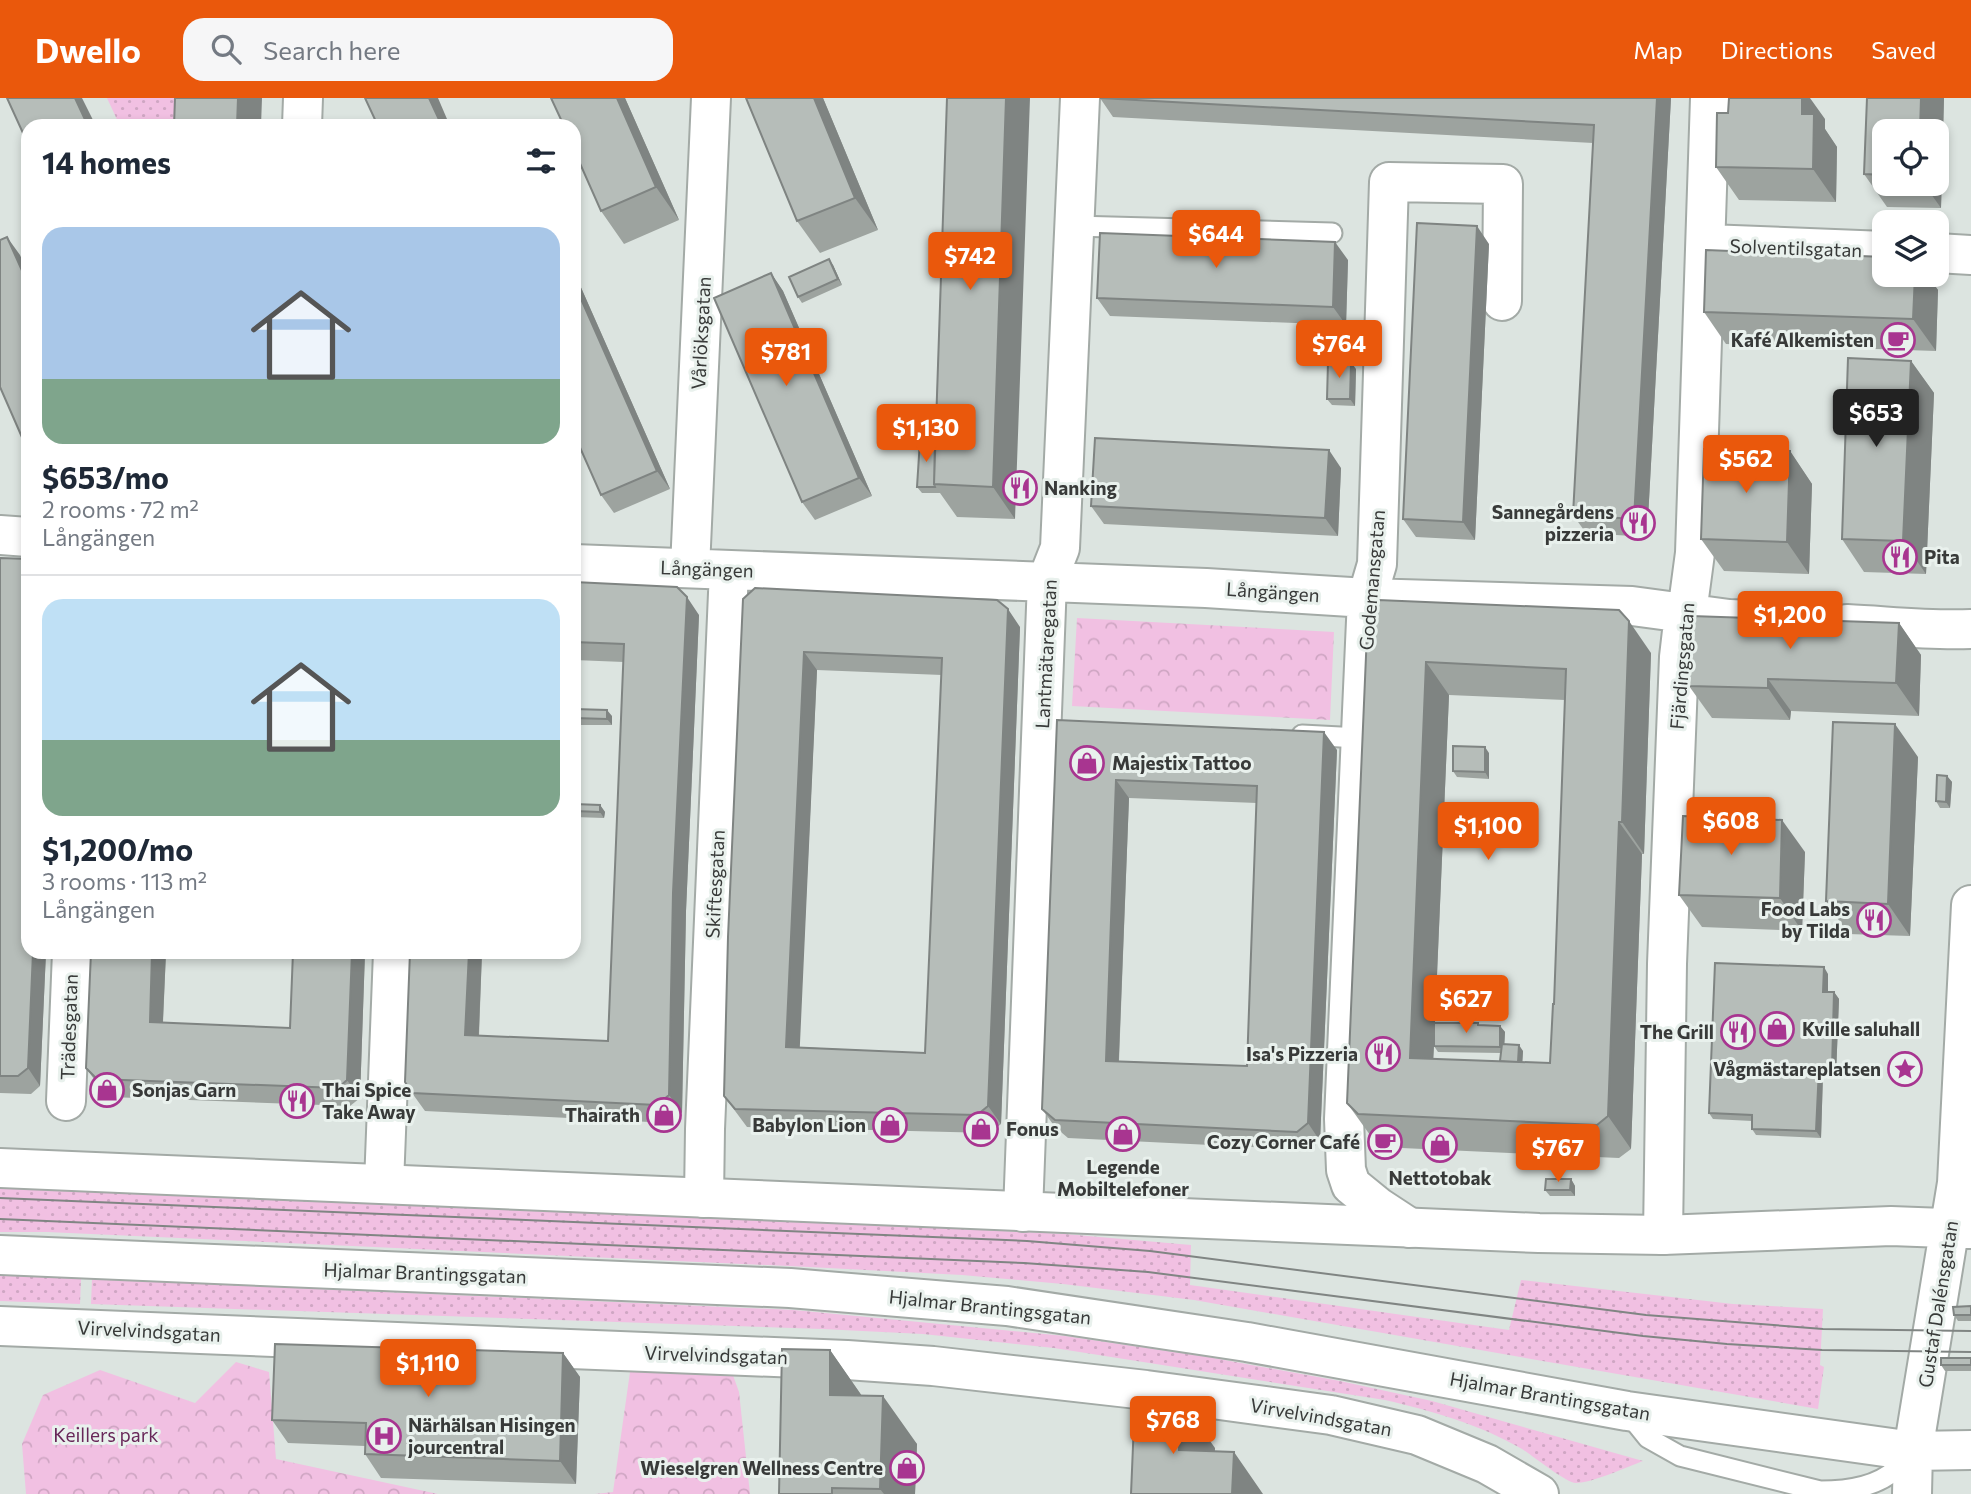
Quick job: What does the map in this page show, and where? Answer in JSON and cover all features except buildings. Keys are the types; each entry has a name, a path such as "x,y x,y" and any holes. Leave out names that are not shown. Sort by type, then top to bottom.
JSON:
{"street":[{"path":"302,119 303,98"},
{"name":"Vårlöksgatan","path":"690,568 711,98"},
{"name":"Lantmätaregatan","path":"1023,1212 1049,722 1047,581 1060,548 1080,98"},
{"name":"Fjärdingsgatan","path":"1663,1235 1667,964 1679,669 1684,614 1695,553 1710,98"},
{"name":"Godemansgatan","path":"1410,1228 1351,1185 1346,1165 1344,1119 1367,598 1377,564 1389,182 1503,184 1502,301"},
{"name":"Solventilsgatan","path":"1707,244 1872,250"},
{"path":"1949,254 1971,255"},
{"path":"0,536 21,537"},
{"name":"Långängen","path":"581,564 1206,587 1367,598 1632,606 1729,620 1905,626 1941,630 1971,629"},
{"name":"Skiftesgatan","path":"704,1198 729,570"},
{"name":"Gustaf Dalénsgatan","path":"1912,1494 1913,1451 1961,1228 1957,1183 1971,905"},
{"name":"Trädesgatan","path":"66,1101 72,959"},
{"path":"384,1184 393,959"},
{"path":"0,1168 1410,1228 1663,1235 1891,1226 1961,1228"},
{"name":"Hjalmar Brantingsgatan","path":"0,1255 790,1288 914,1297 1019,1308 1234,1340 1627,1411 1913,1451 1971,1450"},
{"name":"Virvelvindsgatan","path":"0,1326 847,1360 933,1366 1146,1390 1331,1415 1417,1435 1487,1464 1539,1494"}],"lane":[{"path":"1074,226 1332,233"},
{"path":"1277,734 1360,738"},
{"path":"1627,1411 1647,1438 1679,1456 1820,1491 1838,1491 1877,1482 1893,1472 1913,1451"}],"green space":[{"path":"107,98 189,98 188,119 117,119"},
{"path":"1077,618 1334,632 1330,720 1072,706"},
{"path":"0,1188 743,1218 1065,1234 1191,1245 1190,1285 1509,1330 1521,1280 1733,1304 1823,1309 1820,1365 1824,1367 1818,1409 1194,1300 1063,1284 962,1275 809,1267 0,1232"},
{"path":"0,1275 81,1279 80,1304 0,1301"},
{"path":"92,1279 794,1310 1065,1336 1208,1357 1340,1381 1432,1401 1643,1461 1600,1478 1576,1483 1565,1479 1506,1440 1472,1425 1420,1409 1385,1400 1054,1348 923,1334 822,1329 91,1304"},
{"name":"Keillers park","path":"236,1362 269,1372 276,1459 438,1494 26,1494 22,1444 43,1395 100,1370 195,1403"},
{"path":"670,1362 730,1367 739,1392 750,1494 595,1494 613,1492 630,1372"}],"tram line":[{"path":"0,1198 1027,1241 1150,1251 1646,1315 1823,1329 1971,1331"},
{"path":"0,1219 1024,1263 1148,1272 1643,1336 1727,1344 1822,1350 1971,1352"}],"place":[{"name":"Kafé Alkemisten","path":"1898,340"},
{"name":"Nanking","path":"1020,488"},
{"name":"Sannegårdens pizzeria","path":"1638,523"},
{"name":"Pita","path":"1900,557"},
{"name":"Majestix Tattoo","path":"1087,763"},
{"name":"Food Labs by Tilda","path":"1874,920"},
{"name":"Kville saluhall","path":"1777,1029"},
{"name":"The Grill","path":"1738,1032"},
{"name":"Isa's Pizzeria","path":"1383,1054"},
{"name":"Vågmästareplatsen","path":"1905,1069"},
{"name":"Sonjas Garn","path":"107,1090"},
{"name":"Thai Spice Take Away","path":"297,1101"},
{"name":"Thairath","path":"664,1115"},
{"name":"Babylon Lion","path":"890,1125"},
{"name":"Fonus","path":"981,1129"},
{"name":"Legende Mobiltelefoner","path":"1123,1134"},
{"name":"Cozy Corner Café","path":"1385,1142"},
{"name":"Nettotobak","path":"1440,1145"},
{"name":"Närhälsan Hisingen jourcentral","path":"384,1436"},
{"name":"Wieselgren Wellness Centre","path":"907,1468"}]}
